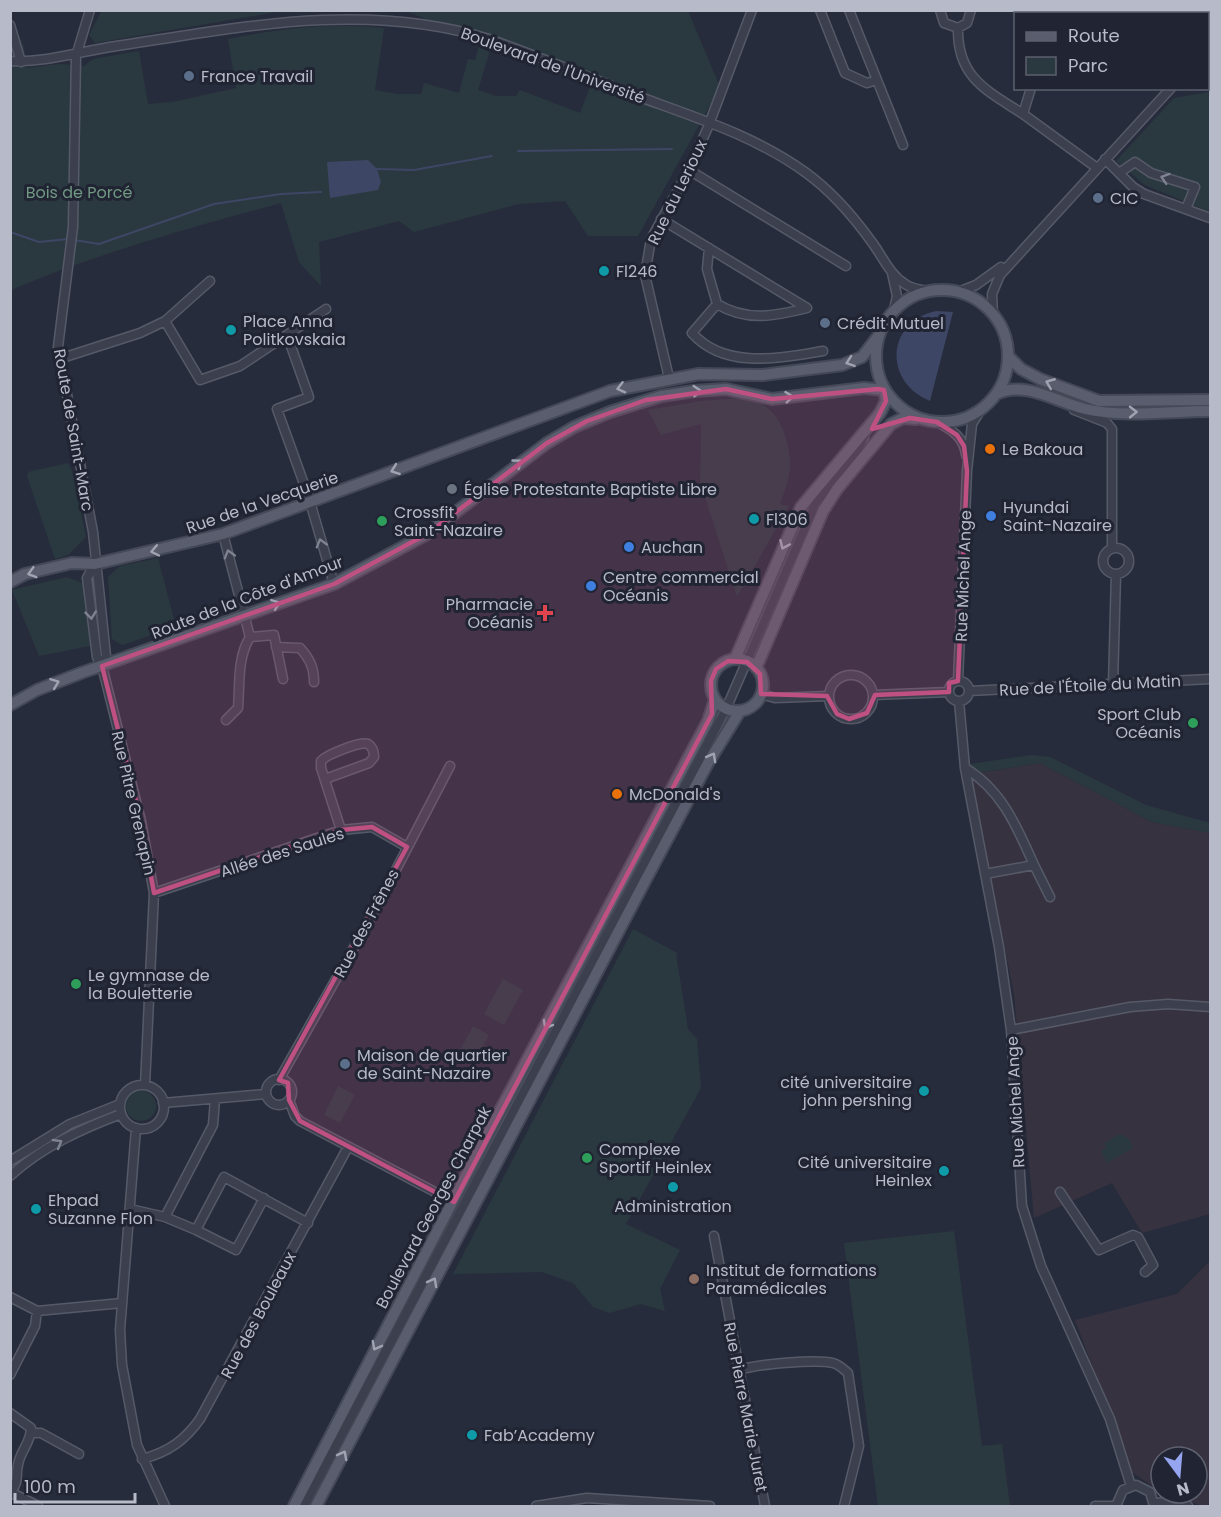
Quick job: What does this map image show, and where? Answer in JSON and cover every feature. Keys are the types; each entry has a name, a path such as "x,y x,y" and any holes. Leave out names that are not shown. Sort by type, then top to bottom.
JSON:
{"main road":[{"path":"669,378 714,373 762,375 843,365 862,357 894,310 908,299 929,291 958,292 975,299 993,315 1004,333 1008,356 1006,374 996,394 980,411 960,420 937,423 919,419 895,420 837,489 823,511 763,653 752,665"},
{"path":"714,699 726,709 740,711 753,705 761,694 762,681 752,665 735,659 801,507 866,431 886,401 875,363 879,335"},
{"path":"1008,356 1021,369 1040,379 1100,401 1210,400"},
{"name":"Rue de la Vecquerie","path":"10,582 25,574 72,562 95,564 223,534 610,391 669,378"},
{"path":"996,394 1015,387 1063,403 1108,413 1210,411"},
{"name":"Route de la Côte d'Amour","path":"10,705 37,690 334,584 427,534 547,443 574,427 620,408 661,396 709,390 739,391 772,399 864,388 884,390"},
{"path":"884,390 900,408 919,419"},
{"name":"Boulevard Georges Charpak","path":"294,1506 494,1122 708,721 714,699 711,687 713,675 721,664 735,659"},
{"path":"316,1506 645,881 714,753 740,711"}],"street":[{"name":"Route de Saint-Marc","path":"90,10 76,54 76,169 73,230 59,322 59,359 93,532 95,564"},
{"path":"397,20 399,10"},
{"name":"Rue du Lerioux","path":"669,378 645,275 651,239 689,170 752,10"},
{"path":"820,10 845,73 867,83 877,80"},
{"path":"849,10 903,145"},
{"path":"940,10 944,23 958,28 967,23 971,10"},
{"name":"Boulevard de l'Université","path":"10,61 21,62 76,54 298,18 338,16 397,20 440,27 489,39 709,122 779,154 812,177 859,225 892,273 906,285 929,291"},
{"path":"10,25 21,62"},
{"path":"958,28 958,44 962,61 972,78 1097,168"},
{"path":"1023,114 1029,90"},
{"path":"993,315 991,301 995,282 1013,258 1169,90"},
{"path":"1105,159 1144,194 1210,218"},
{"path":"1119,173 1136,162 1151,173 1195,187 1186,209"},
{"path":"689,170 846,266"},
{"path":"660,219 807,308 781,315 747,316 717,304"},
{"path":"709,248 707,269 717,304"},
{"path":"958,292 976,285 1013,258"},
{"name":"Boulevard de l'Université","path":"892,273 897,296 894,310"},
{"path":"59,359 118,341 165,321 210,281"},
{"path":"717,304 692,333 716,351 741,358 771,359 823,351"},
{"path":"165,321 200,380 240,366 326,309"},
{"path":"286,335 309,397 277,409 310,502 334,584"},
{"path":"1063,403 1076,411 1107,423 1112,429 1114,439 1112,548"},
{"name":"Rue Michel Ange","path":"958,681 967,471 972,424 980,411"},
{"name":"Rue Michel Ange","path":"937,423 953,431 963,443 967,471"},
{"path":"304,1506 726,709 752,665 815,504 856,453 866,431"},
{"path":"856,453 874,444"},
{"path":"223,534 250,637 245,645 240,664 238,708 226,720"},
{"path":"1112,548 1122,549 1129,559 1125,570 1116,574 1106,570 1102,562 1104,554 1112,548"},
{"name":"Rue Pitre Grenapin","path":"95,564 87,578 97,657 102,666 141,821 154,893 145,1085"},
{"path":"1113,684 1116,574"},
{"path":"250,637 274,635 283,679"},
{"path":"276,647 300,648 308,656 314,670 314,682"},
{"path":"852,675 864,679 873,696 867,713 849,719 832,709 829,696 834,684 852,675"},
{"name":"Rue de l'Étoile du Matin","path":"969,691 1210,679"},
{"path":"958,681 965,682 969,691 968,697 959,701 953,700 949,692 950,686 958,681"},
{"path":"873,696 949,692"},
{"path":"761,694 775,698 829,696"},
{"name":"Rue Michel Ange","path":"959,701 965,768 999,947 1011,1030 1019,1184 1027,1225 1041,1266 1110,1419 1131,1486"},
{"path":"325,779 369,763 374,757 369,744 362,744 325,756 321,761 325,779 340,830"},
{"name":"Rue des Frênes","path":"279,1080 372,917 450,766"},
{"path":"965,768 979,776 1010,811 1050,897"},
{"name":"Allée des Saules","path":"154,893 340,830 372,827 407,847"},
{"path":"985,874 1034,865"},
{"path":"1011,1030 1130,1007 1167,1004 1210,1007"},
{"path":"266,1094 268,1085 279,1080 287,1083 291,1088 289,1100 298,1119 454,1202"},
{"path":"145,1085 158,1091 164,1103 161,1117 156,1123 143,1129 130,1125 121,1114 122,1097 132,1087 145,1085"},
{"path":"164,1103 266,1094"},
{"path":"266,1094 274,1104 283,1104 289,1100"},
{"path":"165,1217 213,1125 215,1099"},
{"path":"10,1161 70,1124 120,1104"},
{"path":"10,1176 36,1156 74,1134 121,1114"},
{"path":"136,1128 120,1330 124,1390 142,1459 165,1506"},
{"name":"Rue des Bouleaux","path":"142,1459 166,1451 185,1439 200,1419 348,1147"},
{"path":"196,1230 224,1178 308,1223"},
{"path":"1060,1192 1098,1250 1133,1235 1138,1237 1153,1265 1145,1272"},
{"path":"130,1209 165,1217 236,1250 264,1198"},
{"name":"Rue Pierre Marie Juret","path":"714,1236 765,1506"},
{"path":"10,1297 37,1311 122,1303"},
{"path":"10,1375 35,1326 37,1311"},
{"path":"740,1371 752,1365 830,1362 841,1366 848,1373 859,1446 844,1506"},
{"path":"10,1413 31,1428 18,1465 19,1478 11,1492 38,1506"},
{"path":"31,1433 41,1433 79,1454"},
{"path":"1095,1506 1116,1506 1118,1496 1131,1486 1145,1488 1149,1492"},
{"path":"536,1506 587,1498 710,1506"}],"highlighted area":[{"path":"726,389 772,399 878,389 884,390 886,401 872,429 910,418 937,422 957,435 964,446 967,471 958,681 949,683 949,692 875,695 867,713 849,719 837,714 827,696 761,694 760,674 747,662 728,661 716,669 711,681 712,714 454,1202 300,1121 289,1100 288,1083 279,1080 407,847 372,827 341,830 154,893 141,821 102,666 334,584 427,534 547,443 587,421 646,400"}],"shaded area":[{"path":"1040,763 1152,822 1210,833 1210,1214 1142,1233 1112,1183 1034,1218 1014,994 970,774"},
{"path":"1210,1261 1210,1506 1200,1505 1209,1505 1209,1445 1149,1445 1149,1484 1132,1472 1075,1320 1177,1294"}],"green space":[{"path":"102,10 271,10 271,13 95,43 89,35"},
{"name":"Bois de Porcé","path":"404,10 688,11 720,87 638,236 588,236 565,201 518,204 414,232 399,221 319,242 321,286 299,262 281,203 110,253 11,290 10,16 24,47 26,68 59,64 84,66 93,59 139,51 148,104 173,102 236,88 228,39 287,29 344,26 384,28 375,90 397,94 421,94 424,83 459,93 468,59 475,60 479,46 490,50 478,90 496,96 516,96 520,90 580,113 590,87"},
{"path":"1210,92 1210,212 1145,185 1116,161 1174,98"},
{"path":"740,398 763,405 775,416 787,441 790,467 780,504 789,506 737,597 700,482 701,424 661,435 648,410 700,401"},
{"path":"68,463 73,473 86,537 68,555 55,559 27,476 28,472"},
{"path":"158,558 176,627 122,645 112,639 108,577 120,566"},
{"path":"67,577 82,583 90,646 39,656 12,590"},
{"path":"1031,755 1050,757 1146,805 1210,823 1210,833 1152,822 1040,763 970,774 970,764"},
{"name":"Complexe Sportif Heinlex","path":"633,929 679,954 676,954 688,1029 697,1039 701,1088 626,1224 680,1250 660,1289 665,1311 641,1304 609,1313 593,1307 573,1283 542,1272 453,1274"},
{"path":"503,979 523,990 504,1025 484,1014"},
{"path":"473,1026 489,1035 474,1062 458,1053"},
{"path":"338,1086 355,1095 340,1123 324,1115"},
{"path":"141,1091 147,1092 155,1100 155,1112 147,1120 141,1121 135,1120 127,1112 126,1106 127,1100 135,1092"},
{"path":"1120,1134 1129,1139 1133,1148 1107,1163 1101,1151 1106,1148 1104,1143"},
{"path":"954,1231 982,1446 1002,1444 1010,1506 878,1506 844,1243"}],"water":[{"path":"368,160 377,169 381,182 378,190 330,198 327,162"},
{"path":"936,311 953,312 930,401 915,392 904,380 898,367 897,353 900,339 907,327 919,317"}],"waterway":[{"path":"518,151 672,149"},
{"path":"377,169 414,170 492,156"},
{"path":"74,240 99,244 214,204 281,194 321,192"},
{"path":"13,233 39,242 68,239"}],"place":[{"name":"France Travail","path":"189,76"},
{"name":"CIC","path":"1098,198"},
{"name":"Fl246","path":"604,271"},
{"name":"Crédit Mutuel","path":"825,323"},
{"name":"Place Anna Politkovskaia","path":"231,330"},
{"name":"Le Bakoua","path":"990,449"},
{"name":"Église Protestante Baptiste Libre","path":"452,489"},
{"name":"Hyundai Saint-Nazaire","path":"991,516"},
{"name":"Fl306","path":"754,519"},
{"name":"Crossfit Saint-Nazaire","path":"382,521"},
{"name":"Auchan","path":"629,547"},
{"name":"Centre commercial Océanis","path":"591,586"},
{"name":"Pharmacie Océanis","path":"545,613"},
{"name":"Sport Club Océanis","path":"1193,723"},
{"name":"McDonald's","path":"617,794"},
{"name":"Le gymnase de la Bouletterie","path":"76,984"},
{"name":"Maison de quartier de Saint-Nazaire","path":"345,1064"},
{"name":"cité universitaire john pershing","path":"924,1091"},
{"name":"Complexe Sportif Heinlex","path":"587,1158"},
{"name":"Cité universitaire Heinlex","path":"944,1171"},
{"name":"Administration","path":"673,1187"},
{"name":"Ehpad Suzanne Flon","path":"36,1209"},
{"name":"Institut de formations Paramédicales","path":"694,1279"},
{"name":"Fab’Academy","path":"472,1435"}]}
